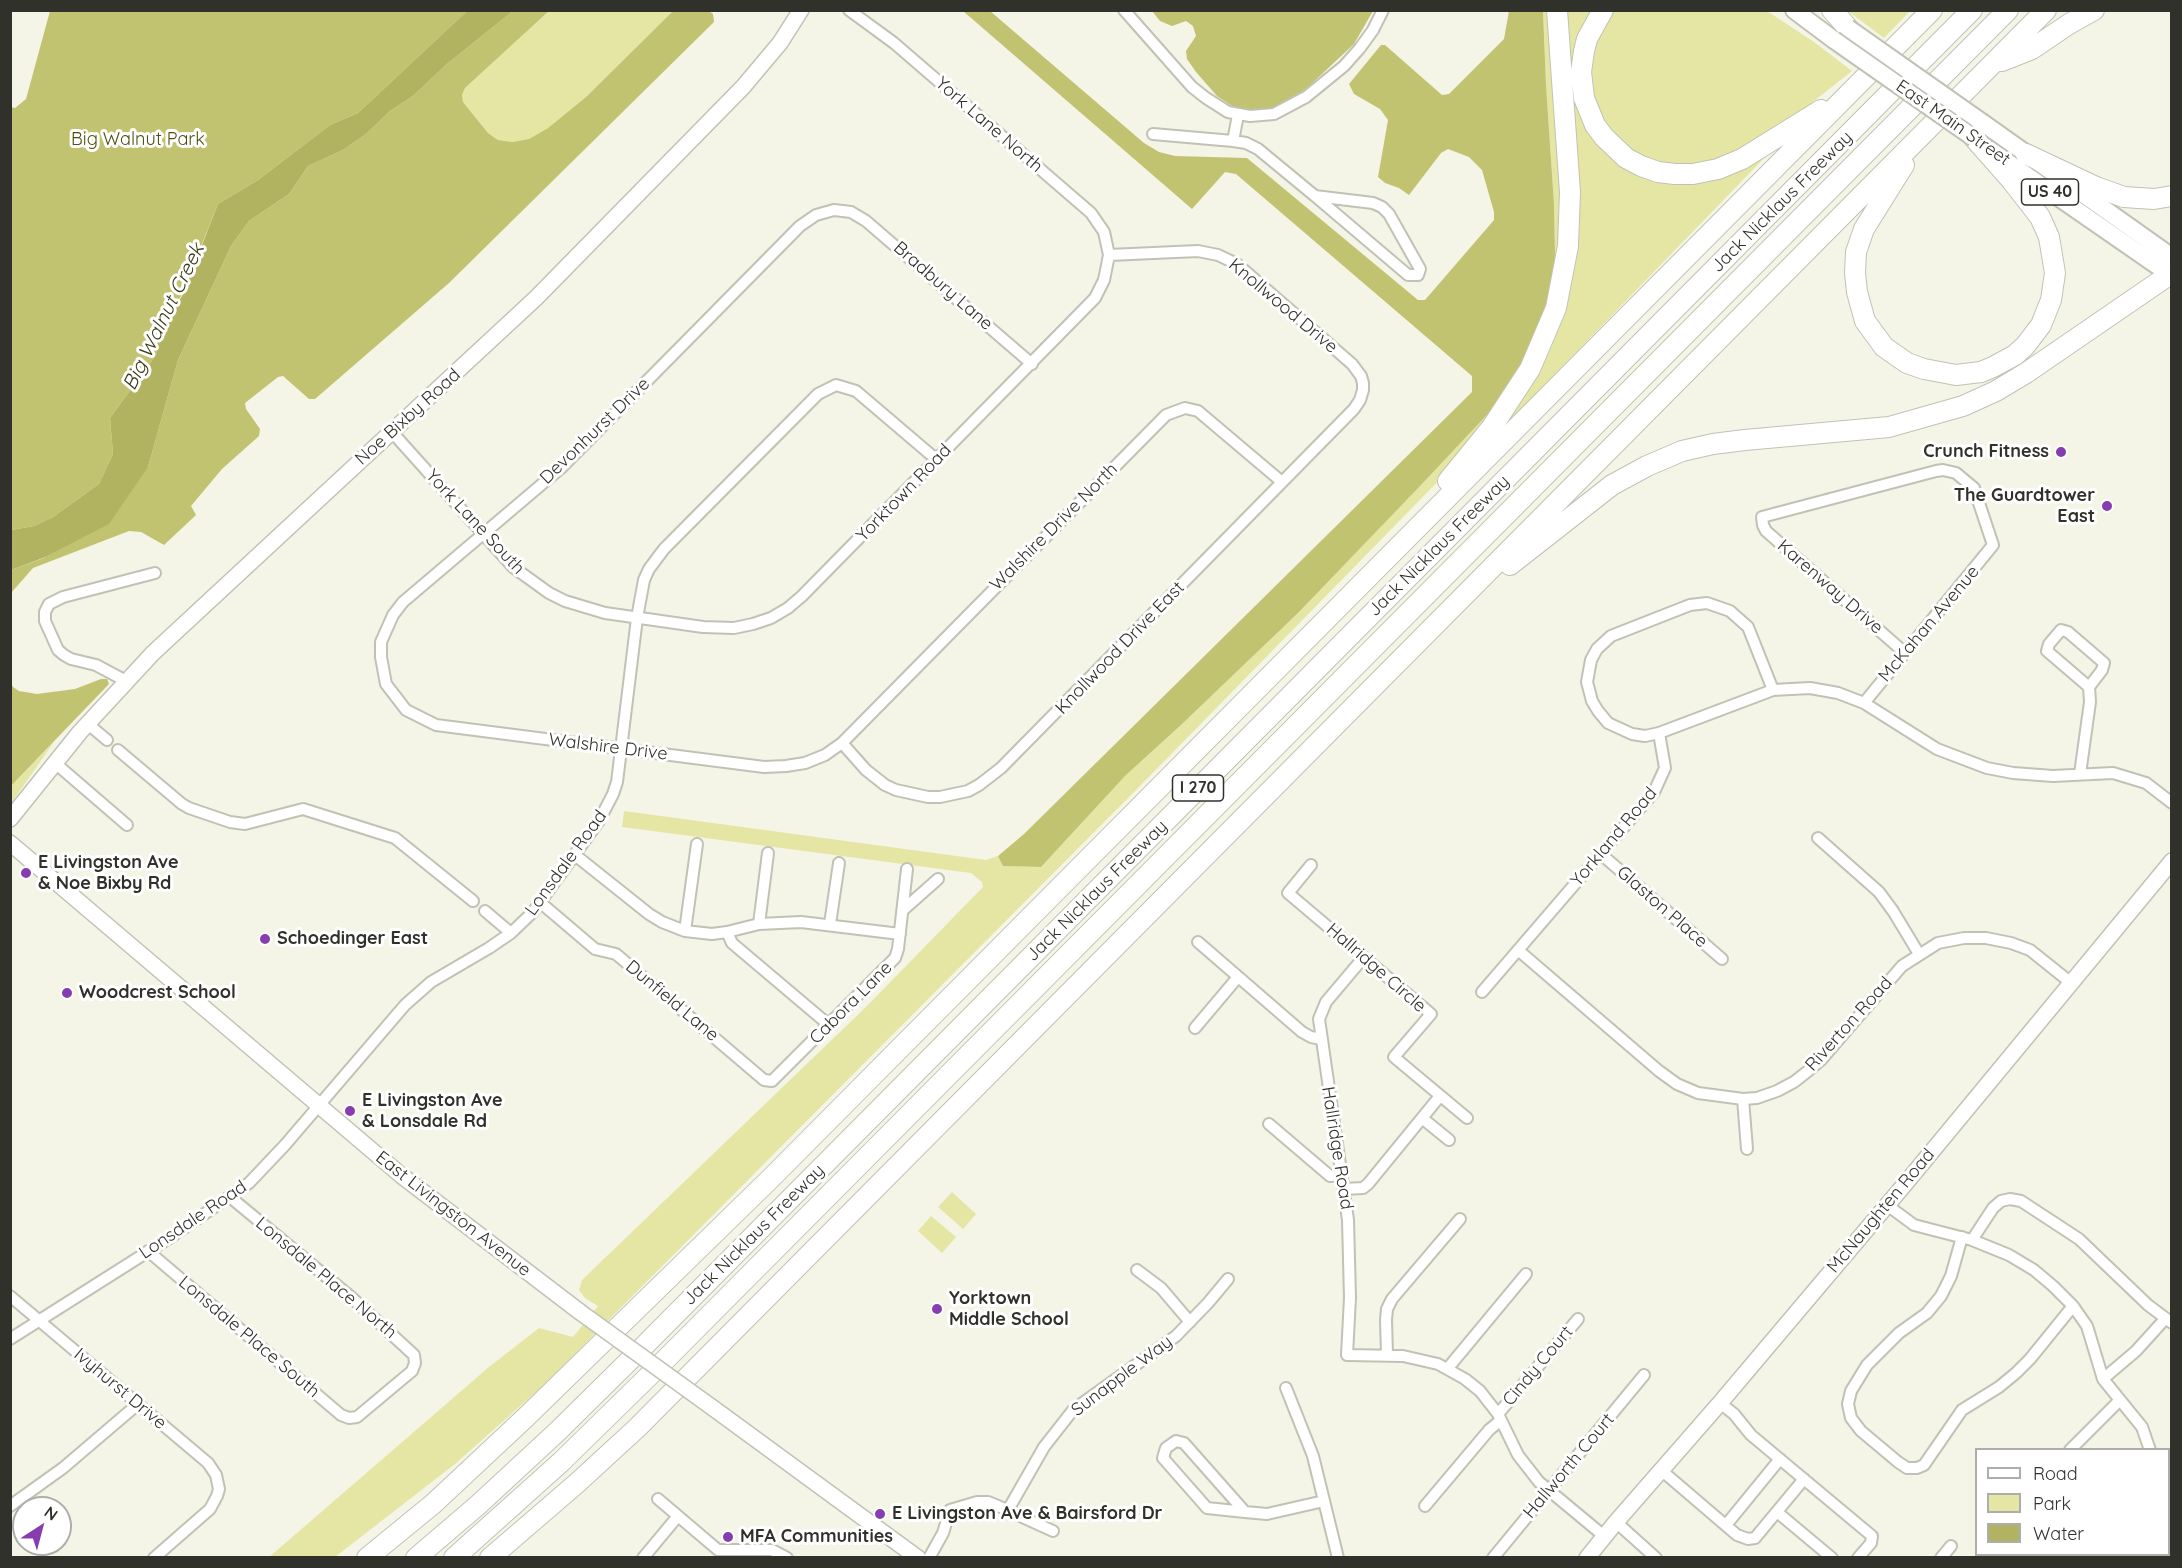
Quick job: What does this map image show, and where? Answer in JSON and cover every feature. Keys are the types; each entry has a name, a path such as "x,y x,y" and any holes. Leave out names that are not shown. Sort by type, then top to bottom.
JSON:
{"highway":[{"path":"1391,554 1492,428 1530,369 1556,308 1568,246 1570,192 1557,10"},
{"path":"1603,10 1587,39 1582,62 1581,84 1589,111 1604,137 1614,148 1641,166 1658,172 1693,174 1718,169 1743,159 1809,119 1857,85"},
{"path":"1832,10 1841,34"},
{"path":"1894,49 1921,10"},
{"path":"368,1557 433,1503 573,1373 777,1172 1932,10"},
{"name":"Jack Nicklaus Freeway","path":"416,1557 478,1505 635,1355 1972,10"},
{"name":"Jack Nicklaus Freeway","path":"454,1557 561,1462 656,1370 2008,10"},
{"path":"490,1557 530,1525 637,1428 2046,10"},
{"path":"1991,66 2032,49 2094,10"},
{"path":"1928,129 1864,229 1856,252 1856,283 1858,303 1865,321 1884,347 1906,363 1944,375 1981,372 2015,355 2041,325 2054,288 2054,260 2049,237 2040,217 2012,181 1978,130"},
{"path":"2026,154 2096,187 2124,197 2154,199 2172,196"},
{"path":"1455,605 1479,591 1612,485 1647,466 1682,452 1713,444 1889,427 1964,406 2026,374 2171,269"},
{"path":"505,1557 530,1525"}],"main road":[{"name":"East Main Street","path":"1794,10 1841,34 2171,269"},
{"name":"East Main Street","path":"1822,10 1841,34"},
{"name":"East Main Street","path":"1978,130 2026,154 2171,269"}],"street":[{"name":"Noe Bixby Road","path":"10,819 54,763 153,653 536,298 743,87 780,43 801,10"},
{"name":"York Lane North","path":"849,10 894,43 1091,213 1104,232 1109,255"},
{"path":"1124,10 1183,79 1212,102 1238,115 1264,116 1274,114 1306,97 1344,66 1373,30 1383,10"},
{"path":"1233,141 1238,115"},
{"path":"1153,134 1233,141 1246,143 1258,149 1408,275 1414,277 1420,271 1389,214 1382,207 1373,203 1315,196"},
{"name":"Devonhurst Drive","path":"386,684 381,642 393,615 403,602 561,468 800,226 825,212 834,210 851,212"},
{"name":"Bradbury Lane","path":"851,212 866,221 1032,364"},
{"name":"Knollwood Drive","path":"1109,255 1198,251 1218,255 1237,264 1352,364 1361,376 1363,390"},
{"name":"Yorktown Road","path":"637,618 703,627 734,628 771,618 788,608 1095,298 1104,280 1109,255"},
{"name":"Lonsdale Road","path":"10,1339 249,1183 319,1106 405,1005 431,982 511,933 541,903 599,821 617,782 637,618 644,580 656,559 818,394 830,386 844,385 856,391 937,460"},
{"name":"Knollwood Drive East","path":"842,743 866,770 885,785 896,790 928,797 940,797 968,791 979,785 1001,768 1354,409 1363,390"},
{"name":"Walshire Drive North","path":"842,743 1158,422 1172,411 1185,408 1204,414 1282,482"},
{"name":"York Lane South","path":"392,432 513,567 549,593 585,608 637,618"},
{"name":"Karenway Drive","path":"1905,653 1766,531 1762,517 1936,471 1951,471 1962,476 1974,488 1993,545"},
{"name":"McKahan Avenue","path":"1864,702 1993,545"},
{"path":"126,681 96,665 71,658 58,650 45,621 45,612 49,604 63,597 154,573"},
{"path":"1773,690 1752,634 1737,615 1723,607 1707,603 1680,608 1611,636 1597,649 1591,660 1587,682 1592,701 1608,723 1632,734 1645,736 1659,733 1773,690 1810,688 1838,693 1864,702 1937,749 1987,768 2013,773 2053,776 2113,773 2146,783 2172,804"},
{"path":"2080,774 2090,702 2089,687 2103,670 2104,663 2068,632 2061,630 2049,644 2047,651 2089,687"},
{"name":"Walshire Drive","path":"386,684 406,710 436,724 620,749 764,767 806,763 842,743"},
{"path":"88,724 107,740"},
{"name":"Yorkland Road","path":"1482,992 1654,792 1663,774 1665,762 1659,733"},
{"path":"118,750 182,804 230,822 245,824 303,809 395,838 473,901"},
{"path":"54,763 127,825"},
{"path":"1818,838 1879,892 1919,954"},
{"name":"East Livingston Avenue","path":"10,843 402,1176 580,1312 918,1557"},
{"path":"685,931 698,844"},
{"path":"759,924 768,853"},
{"name":"Glaston Place","path":"1601,854 1722,960"},
{"path":"575,855 649,914 669,926 685,931 712,934 759,924 801,921 900,934"},
{"name":"McNaughten Road","path":"1587,1557 1887,1205 2172,861"},
{"path":"830,924 838,863"},
{"name":"Hallridge Circle","path":"1311,865 1288,892 1431,1014 1394,1057 1467,1118"},
{"name":"Cabora Lane","path":"772,1081 895,958 907,869"},
{"path":"903,910 938,879"},
{"name":"Dunfield Lane","path":"541,903 595,949 616,954 764,1080 772,1081"},
{"path":"485,911 511,933"},
{"path":"727,932 732,943 829,1025"},
{"name":"Riverton Road","path":"1518,950 1659,1071 1677,1083 1698,1094 1743,1099 1756,1098 1777,1091 1794,1082 1821,1060 1902,966 1938,943 1964,938 1986,938 2011,943 2030,950 2070,982"},
{"path":"1198,942 1302,1032 1321,1039"},
{"name":"Hallridge Road","path":"1364,957 1322,1009 1318,1025 1344,1189 1350,1261 1347,1354 1387,1355"},
{"path":"1195,1028 1238,977"},
{"path":"1344,1189 1363,1188 1368,1184 1440,1096"},
{"path":"1743,1099 1747,1149"},
{"path":"1422,1118 1449,1140"},
{"path":"1269,1124 1330,1176 1341,1175"},
{"name":"Lonsdale Place North","path":"230,1197 409,1348 414,1355 416,1363 411,1371 365,1411 353,1418"},
{"path":"2073,1306 2030,1359 1999,1387 1962,1410 1929,1459 1917,1468 1907,1468 1898,1462 1861,1431 1851,1418 1848,1404 1851,1391 1867,1365 1899,1334 1926,1313 1941,1296 1967,1238 1993,1208 2001,1201 2010,1198 2021,1201 2079,1239 2168,1321 2103,1379"},
{"path":"1887,1205 1914,1225 1967,1238 2009,1256 2034,1270 2073,1306 2087,1326 2103,1379 2142,1427 2150,1448"},
{"path":"1460,1219 1392,1299 1387,1309 1386,1320 1387,1355 1438,1364 1448,1368 1480,1391 1500,1417 1524,1462 1539,1482 1604,1536"},
{"name":"Lonsdale Place South","path":"148,1251 341,1415 353,1418"},
{"path":"1137,1270 1161,1288 1190,1322"},
{"path":"1448,1368 1526,1274"},
{"name":"Sunapple Way","path":"1008,1510 1032,1466 1072,1410 1176,1336 1228,1279"},
{"name":"Ivyhurst Drive","path":"10,1296 208,1463 216,1475 219,1489 214,1504 205,1515 154,1557"},
{"name":"Cindy Court","path":"1425,1506 1578,1319"},
{"name":"Hallworth Court","path":"1493,1557 1644,1375"},
{"path":"1286,1388 1313,1456 1338,1557"},
{"path":"2071,1448 2119,1401"},
{"path":"1720,1403 1734,1414 1751,1435 1872,1536 1871,1543 1858,1557"},
{"path":"10,1506 63,1468 138,1404"},
{"path":"1245,1512 1184,1443 1176,1441 1166,1448 1163,1458 1207,1508 1245,1512 1267,1514 1324,1500"},
{"path":"1726,1525 1780,1459"},
{"path":"1661,1470 1737,1535 1748,1539 1755,1538 1804,1479"},
{"path":"658,1499 715,1554 772,1550 787,1557"},
{"path":"929,1557 943,1533 950,1510 977,1502 988,1502 1053,1531"},
{"path":"1778,1512 1832,1557"},
{"path":"643,1557 678,1516"},
{"path":"1616,1522 1656,1557"},
{"path":"1941,1557 1951,1546"}],"green space":[{"name":"Big Walnut Park","path":"50,11 467,11 358,113 330,125 258,180 218,204 181,296 160,331 156,355 110,418 113,454 99,484 53,517 34,526 11,530 11,107 15,108 26,99"},
{"path":"513,11 549,11 465,88 462,95 463,102 488,133 498,140 512,142 529,139 548,128 586,97 673,11 709,11 713,14 714,22 449,283 315,399 309,399 283,376 278,377 245,403 246,409 260,429 259,436 222,469 191,506 196,515 164,545 141,532 129,531 33,568 11,593 11,570 44,558 148,467 178,360 231,246 249,221 289,194 308,166 343,150 366,134 390,111 413,96 447,64"},
{"path":"549,11 673,11 586,97 548,128 529,139 512,142 498,140 488,133 463,102 462,95 465,88"},
{"path":"963,11 990,11 1144,143 1159,152 1175,156 1247,158 1418,300 1425,300 1494,220 1494,212 1482,170 1469,157 1448,149 1441,153 1409,195 1385,183 1378,177 1388,120 1380,109 1354,94 1349,84 1381,45 1385,45 1442,95 1449,94 1504,39 1509,11 1543,11 1555,254 1552,293 1528,356 1500,401 1419,487 1298,613 1126,775 1041,867 1003,866 998,856 1024,834 1472,392 1472,376 1236,174 1225,172 1192,209"},
{"path":"1152,11 1373,11 1354,44 1307,88 1274,110 1256,111 1232,106 1217,96 1196,72 1187,59 1186,51 1196,36 1193,26 1186,21 1172,26 1160,21"},
{"path":"1543,11 1553,11 1566,213 1564,262 1558,295 1539,350 1527,373 1504,407 1455,464 1139,787 545,1384 455,1464 335,1557 268,1558 489,1367 539,1328 573,1337 598,1306 585,1298 579,1290 582,1280 866,1007 983,887 982,882 971,873 622,827 624,811 986,860 998,856 1004,866 1041,867 1126,775 1298,613 1500,401 1528,356 1552,293 1555,254 1554,204"},
{"path":"1563,11 1597,11 1582,105 1653,175 1771,151 1494,437 1520,403 1548,355 1560,326 1574,271 1577,244"},
{"path":"1611,11 1767,11 1852,71 1790,120 1748,148 1690,169 1649,162 1613,138 1592,103 1589,57"},
{"path":"1848,11 1910,11 1884,38"},
{"path":"107,679 109,684 11,786 11,683 19,691 37,694 75,689"},
{"path":"54,742 12,802 11,803 11,786"},
{"path":"952,1192 976,1214 963,1229 938,1207"},
{"path":"931,1216 956,1237 942,1253 918,1231"}],"water":[{"path":"467,11 513,11 447,64 413,96 390,111 366,134 343,150 308,166 289,194 249,221 231,246 178,360 148,467 109,524 43,558 11,570 11,530 34,526 53,517 99,484 113,454 110,418 156,355 160,331 182,296 218,204 258,180 330,125 358,113"}],"place":[{"name":"Crunch Fitness","path":"2061,452"},
{"name":"The Guardtower East","path":"2107,506"},
{"name":"E Livingston Ave & Noe Bixby Rd","path":"26,873"},
{"name":"Schoedinger East","path":"265,939"},
{"name":"Woodcrest School","path":"67,993"},
{"name":"E Livingston Ave & Lonsdale Rd","path":"350,1111"},
{"name":"Yorktown Middle School","path":"937,1309"},
{"name":"E Livingston Ave & Bairsford Dr","path":"880,1514"},
{"name":"MFA Communities","path":"728,1537"}],"water label":[{"name":"Big Walnut Creek","path":"164,317"}]}
